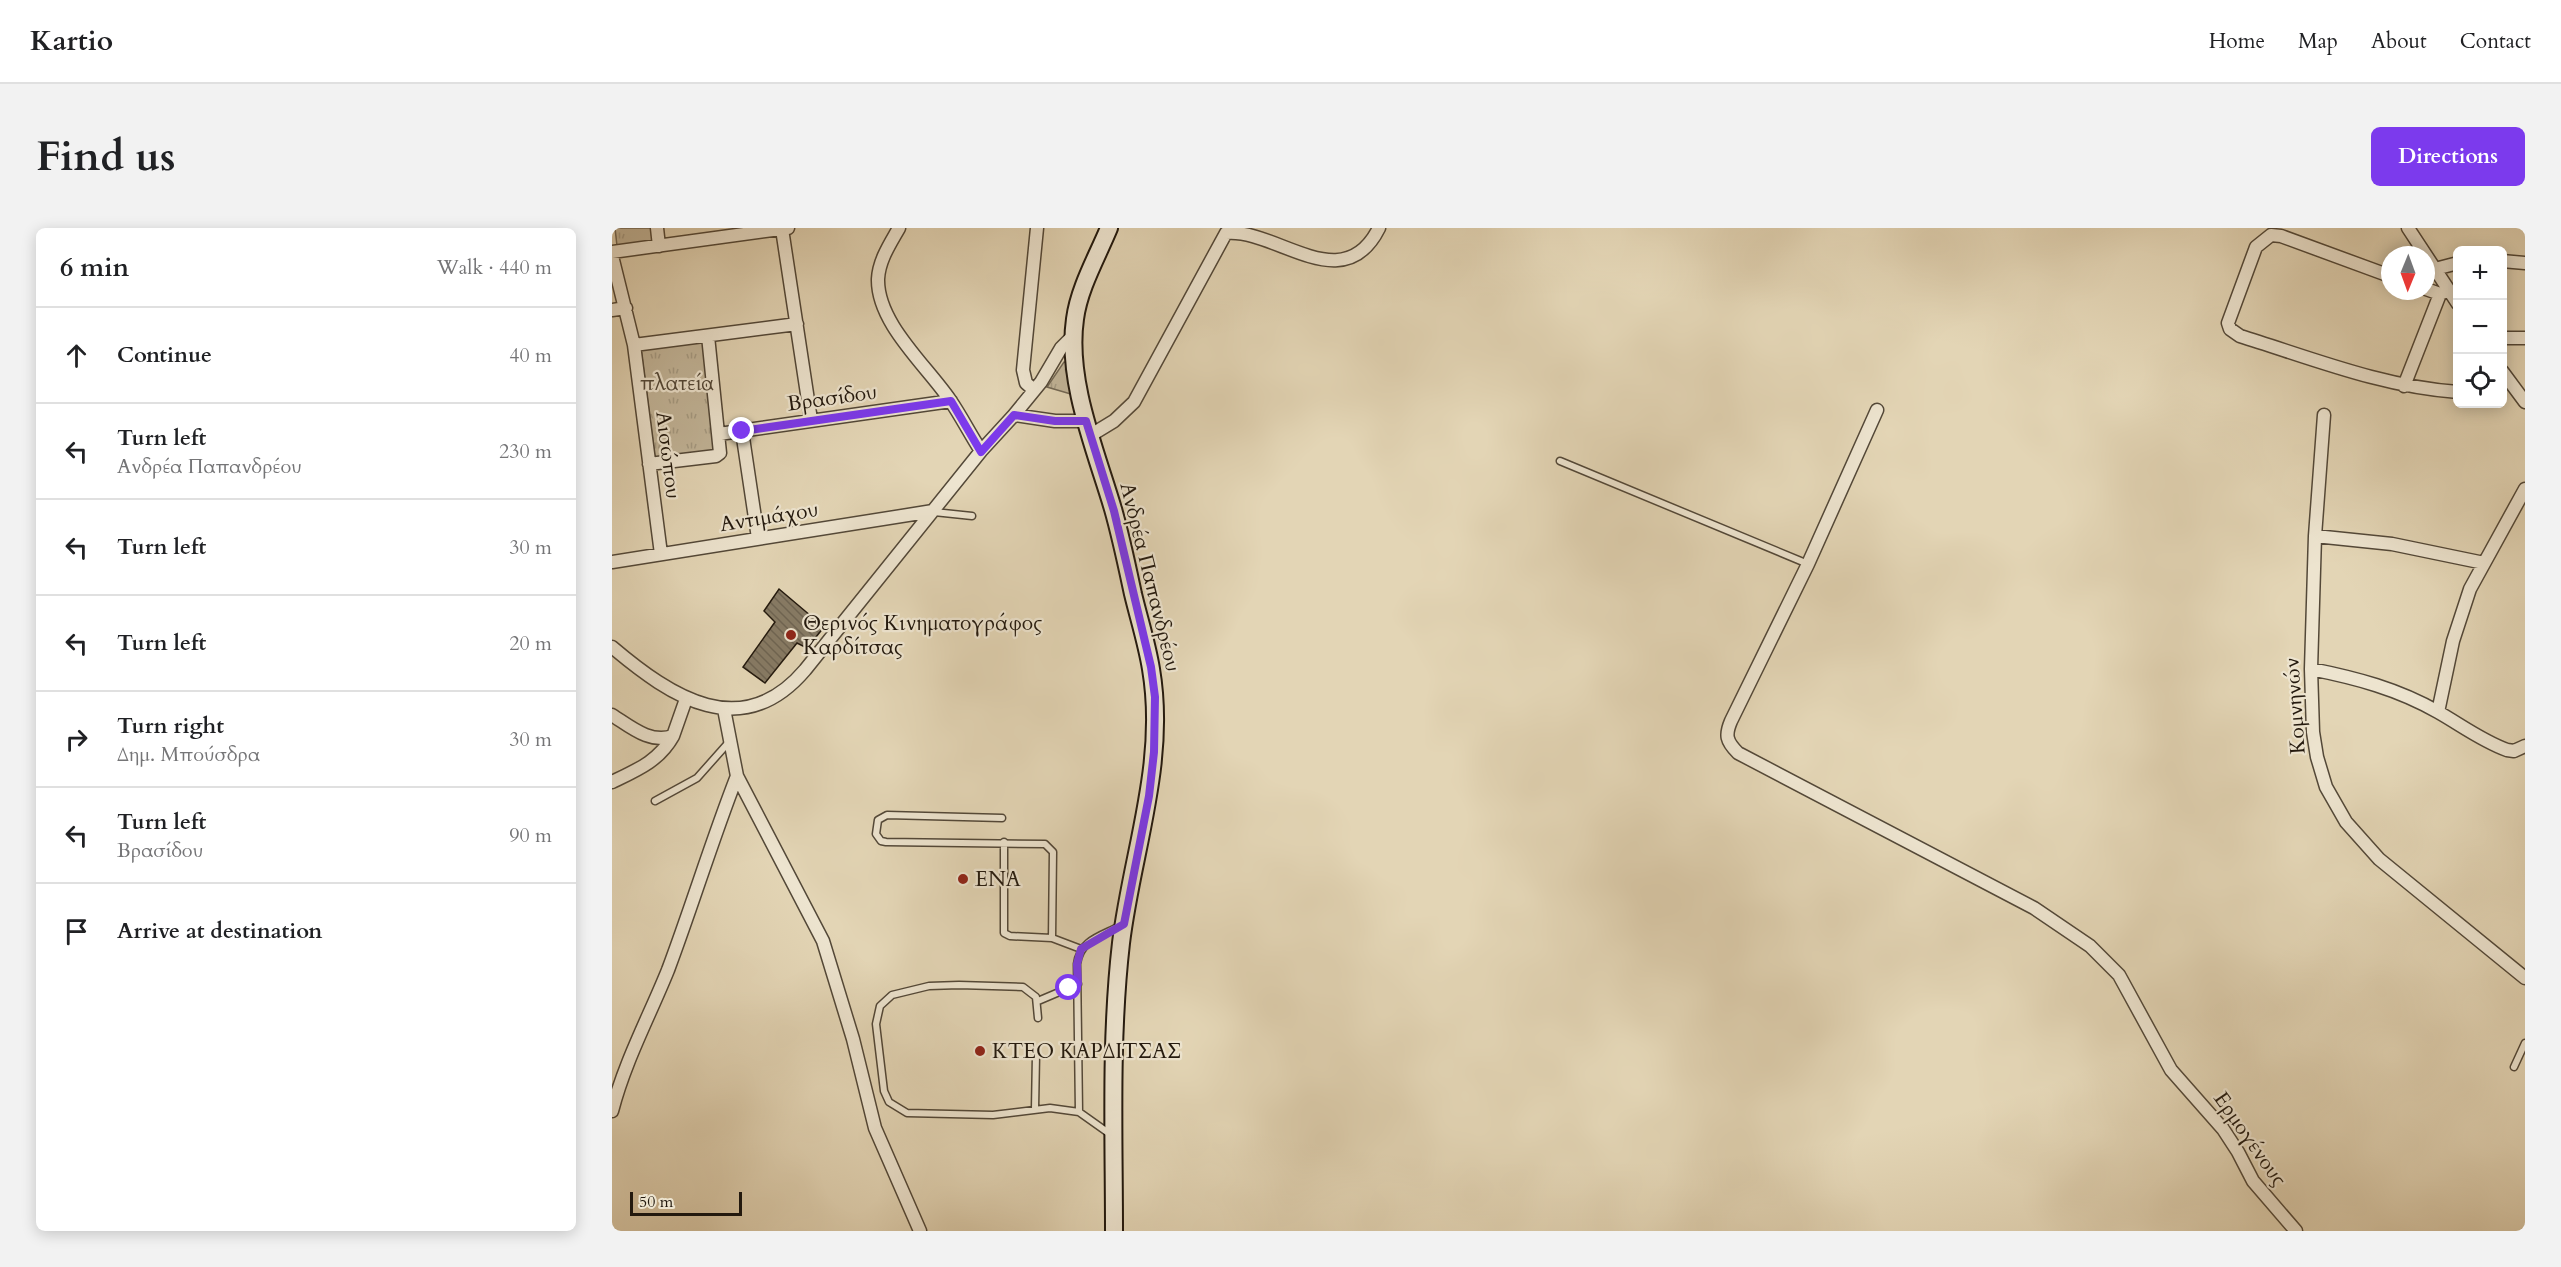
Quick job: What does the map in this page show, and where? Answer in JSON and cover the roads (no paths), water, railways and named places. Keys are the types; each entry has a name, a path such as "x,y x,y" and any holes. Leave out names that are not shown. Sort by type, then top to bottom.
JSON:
{"main road":[{"name":"Ανδρέα Παπανδρέου","path":"1109,228 1077,306 1074,335 1078,385 1088,428 1114,511 1151,667 1155,697 1154,752 1149,796 1124,924 1116,1021 1114,1231"}],"street":[{"path":"657,228 659,246"},
{"path":"612,254 786,228 796,324 811,420"},
{"path":"899,228 880,265 878,280 883,305 897,331 951,401 981,452"},
{"path":"1034,390 1026,383 1023,370 1037,228"},
{"path":"1014,415 1088,428 1114,421 1134,402 1220,232 1247,231 1322,255 1342,258 1354,256 1364,250 1378,228"},
{"path":"2256,228 2263,239"},
{"path":"2408,228 2420,246"},
{"path":"2381,273 2281,236 2271,235 2263,239 2256,247 2229,316 2230,329 2240,336 2404,386 2453,392"},
{"name":"Αισώπου","path":"612,254 634,345 661,554"},
{"path":"2507,261 2525,263"},
{"path":"2453,264 2435,268 2444,292 2453,300"},
{"path":"2435,290 2444,292"},
{"path":"2404,386 2444,292"},
{"path":"612,310 626,308"},
{"path":"634,345 796,324"},
{"path":"612,647 643,672 686,699 724,709 762,703 787,690 981,452 1014,415 1074,335"},
{"path":"649,464 718,455 719,434 708,336"},
{"path":"2507,338 2525,338"},
{"path":"2508,388 2525,402"},
{"name":"Βρασίδου","path":"719,434 951,401"},
{"path":"1808,564 1877,410"},
{"name":"Κομνηνών","path":"2324,415 2315,536 2311,710 2317,757 2326,787 2346,822 2379,859 2525,978"},
{"path":"742,431 758,538"},
{"path":"2438,712 2453,641 2463,608 2484,563 2525,489"},
{"name":"Αντιμάχου","path":"612,562 933,511"},
{"path":"2315,536 2392,544 2484,563"},
{"name":"Ερμογένους","path":"1808,564 1731,721 1726,734 1729,744 1738,753 2034,908 2090,945 2119,975 2171,1070 2223,1128 2253,1181 2296,1231"},
{"path":"2311,669 2375,683 2438,712 2467,731 2501,748 2514,751 2525,746"},
{"path":"612,782 644,767 658,757 673,736 686,699"},
{"path":"724,709 737,776 823,941 853,1039 875,1128 920,1231"},
{"path":"612,715 650,738 673,736"},
{"path":"612,1111 628,1062 666,974 691,908 706,859 737,776"}],"lane":[{"path":"1560,460 1808,564"},
{"path":"933,511 972,516"},
{"path":"655,801 697,778 729,742"},
{"path":"1002,818 887,815 878,820 876,834 881,841 886,842 1045,844 1051,849 1052,938"},
{"path":"1004,842 1004,933 1010,936 1052,938 1081,949"},
{"path":"1079,1112 1077,964 1081,949 1124,924"},
{"path":"1038,1001 1078,984"},
{"path":"1038,1018 1038,1001 1033,993 1023,987 930,986 897,993 884,1000 878,1011 876,1024 882,1080 889,1102 894,1107 916,1113 993,1114 1035,1108 1079,1112 1114,1137"},
{"path":"2514,1067 2525,1043"},
{"path":"1035,1108 1036,1055"}],"place":[{"name":"Θερινός Κινηματογράφος Καρδίτσας","path":"791,635"},
{"name":"ΕΝΑ","path":"963,879"},
{"name":"ΚΤΕΟ ΚΑΡΔΙΤΣΑΣ","path":"980,1051"}],"park label":[{"name":"πλατεία","path":"677,383"}]}
